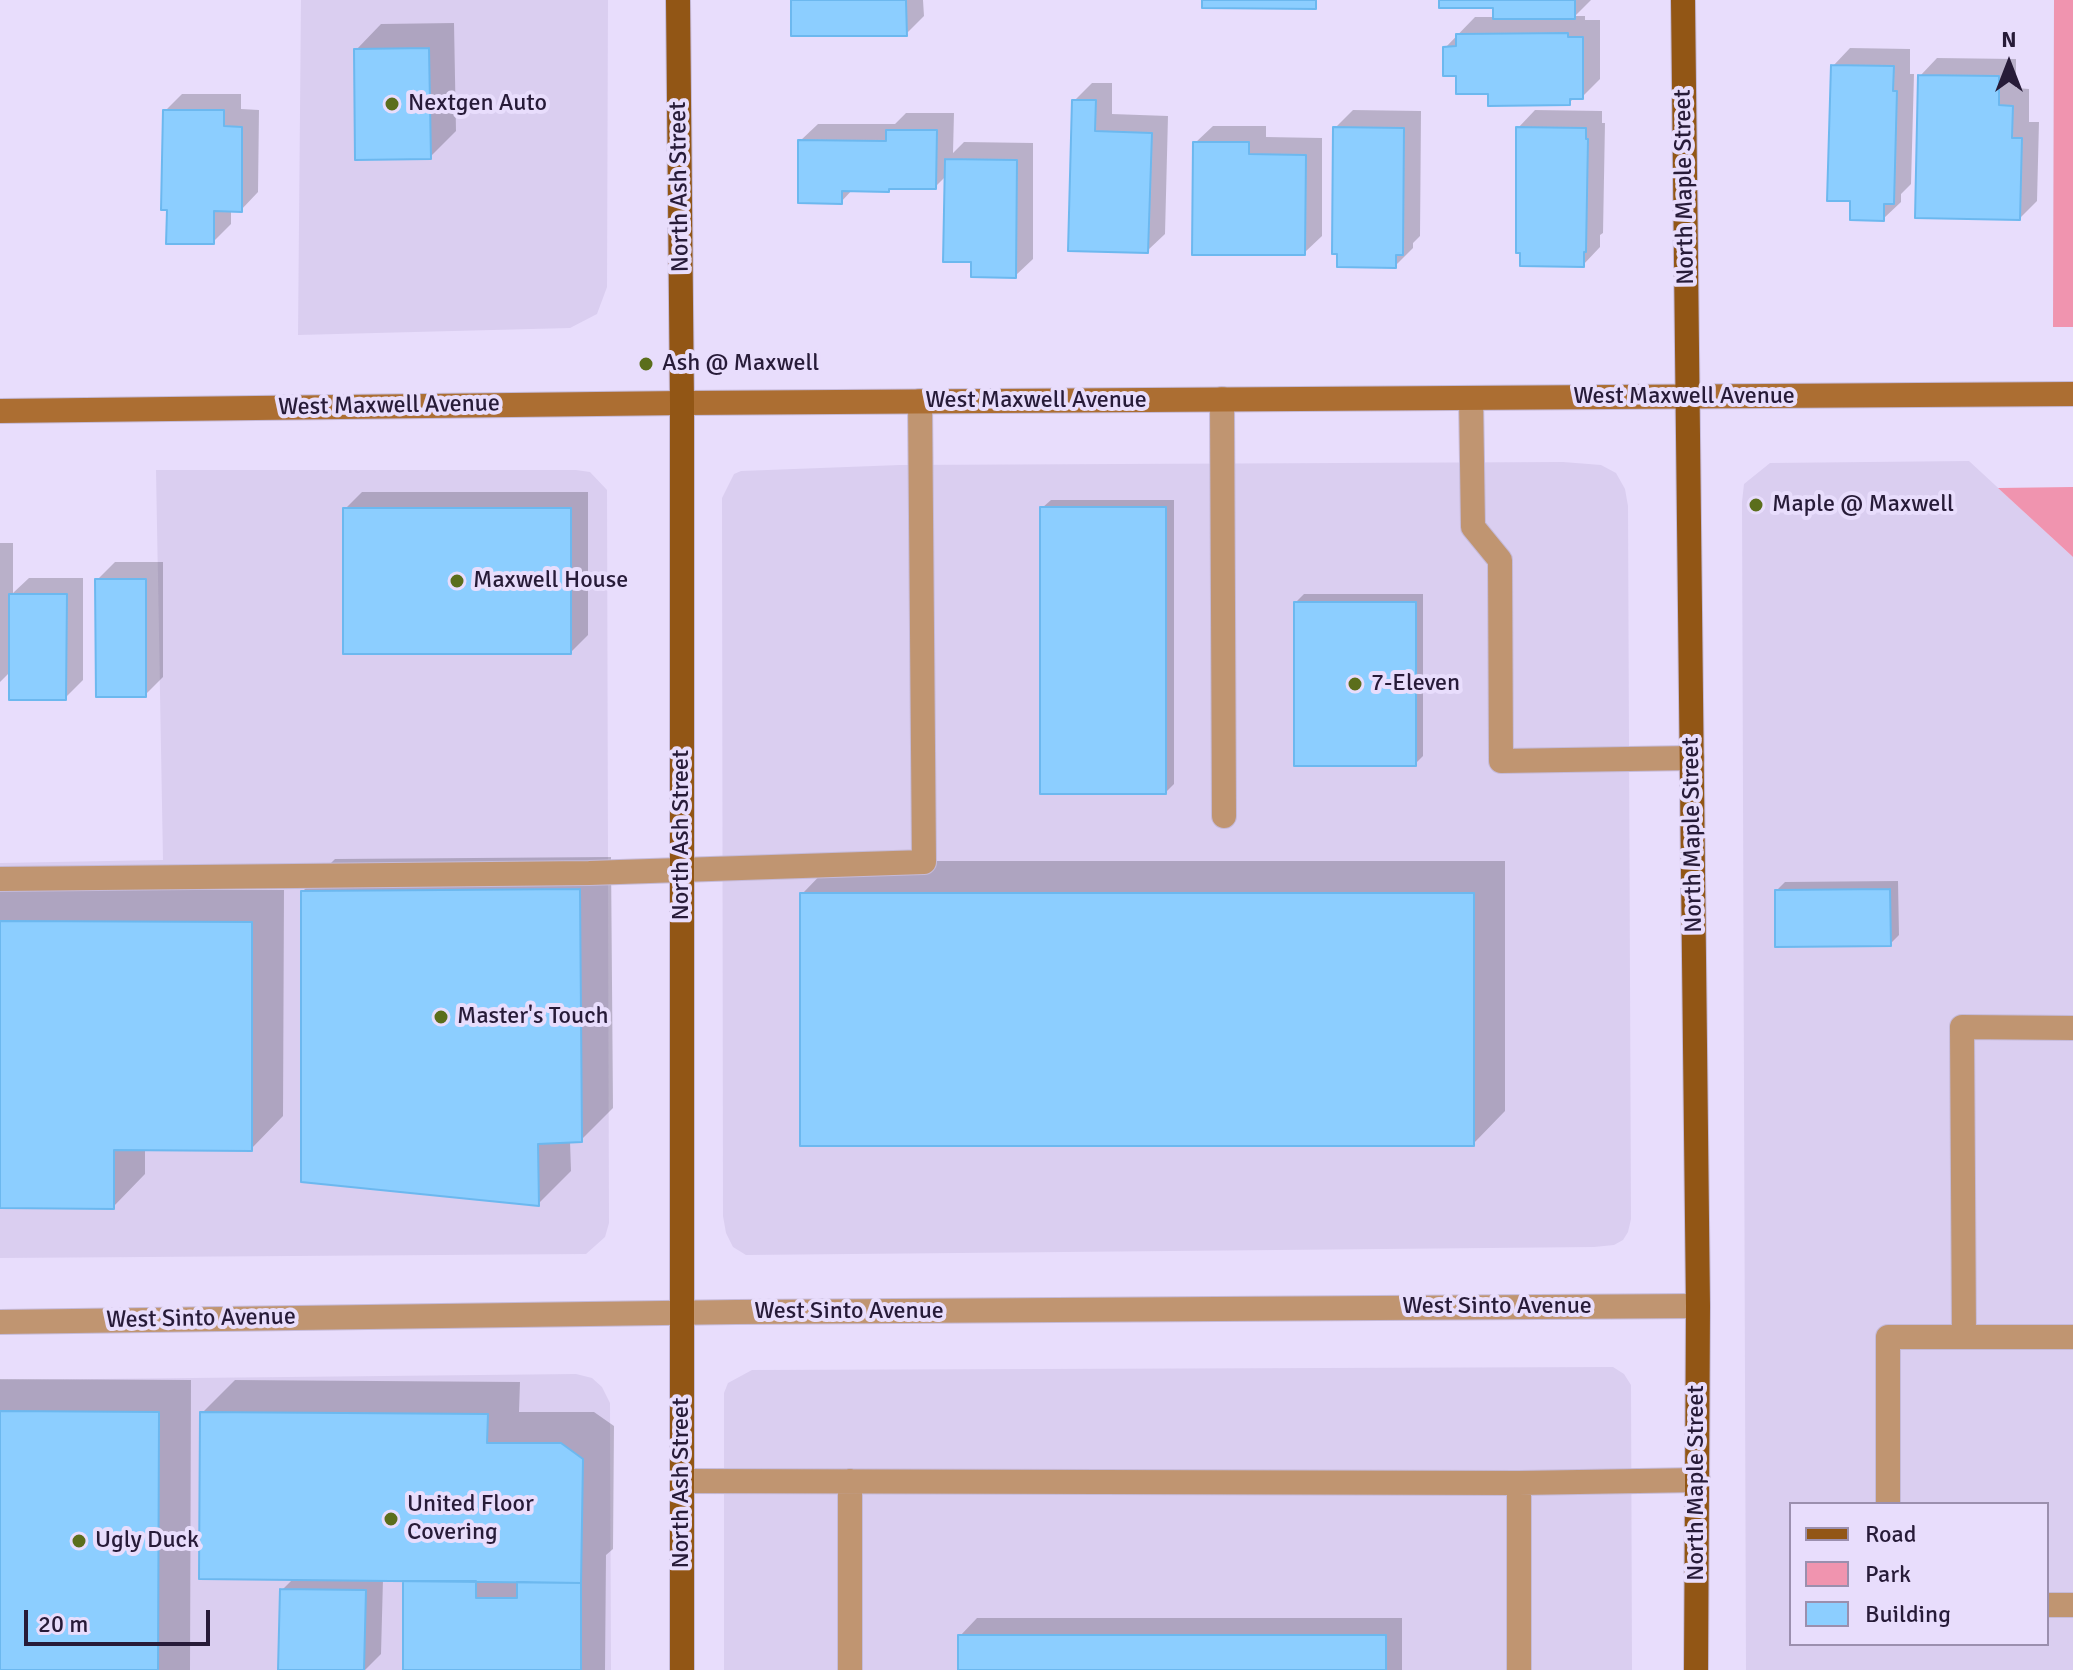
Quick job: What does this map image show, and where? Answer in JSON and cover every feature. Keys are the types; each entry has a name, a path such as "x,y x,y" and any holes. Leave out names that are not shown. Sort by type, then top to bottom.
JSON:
{"main road":[{"name":"North Ash Street","path":"678,0 682,403 682,1670"},
{"name":"North Maple Street","path":"1683,0 1698,1306 1696,1670"}],"street":[{"name":"West Maxwell Avenue","path":"0,411 920,401 2073,394"},
{"path":"1471,398 1473,527 1500,560 1501,761 1692,758"},
{"path":"1222,399 1224,816"},
{"path":"0,879 682,871 924,862 920,401"},
{"path":"1964,1337 1962,1027 2073,1028"},
{"name":"West Sinto Avenue","path":"0,1322 682,1313 1698,1306"},
{"path":"1888,1502 1888,1337 2073,1337"},
{"path":"682,1481 1519,1483 1698,1480"},
{"path":"850,1481 850,1670"},
{"path":"1519,1483 1519,1670"},
{"path":"2049,1605 2073,1605"}],"shaded area":[{"path":"301,0 608,0 607,287 597,314 570,328 298,335"},
{"path":"1969,461 2073,557 2073,1670 1746,1670 1744,484 1770,463"},
{"path":"1563,462 1601,465 1616,473 1625,489 1628,506 1631,1219 1623,1240 1614,1245 1594,1247 746,1255 733,1247 723,1216 722,498 734,474 741,471 900,465"},
{"path":"156,470 576,470 590,472 607,490 609,1223 605,1237 586,1254 0,1258 0,863 163,860"},
{"path":"1613,1367 1624,1374 1631,1385 1632,1670 724,1670 724,1393 728,1383 752,1370"},
{"path":"576,1374 592,1378 602,1387 610,1403 611,1670 0,1670 0,1380"}],"green space":[{"path":"2054,0 2073,0 2073,327 2053,327"},
{"path":"2073,487 2073,557 1998,488"}],"building":[{"path":"791,0 906,0 907,36 791,36"},
{"path":"1202,0 1316,0 1316,9 1202,8"},
{"path":"1439,0 1575,0 1575,19 1493,19 1493,8 1439,8"},
{"path":"1568,33 1568,37 1583,37 1583,99 1570,99 1570,105 1488,106 1488,94 1456,94 1456,76 1443,76 1443,47 1456,46 1456,34"},
{"name":"Nextgen Auto","path":"429,48 431,159 355,160 354,49"},
{"path":"1831,65 1894,66 1893,91 1897,91 1894,204 1884,204 1884,221 1850,220 1850,201 1827,201"},
{"path":"1918,75 1999,76 1999,105 2013,106 2012,138 2022,138 2020,220 1915,218"},
{"path":"1072,100 1096,100 1095,131 1152,133 1148,253 1068,251"},
{"path":"163,110 224,110 224,126 242,127 242,212 214,211 214,244 166,244 167,210 161,210"},
{"path":"1333,127 1404,128 1403,255 1396,255 1396,268 1337,267 1337,254 1332,254"},
{"path":"1516,127 1586,128 1584,267 1520,266 1520,253 1516,253"},
{"path":"886,130 937,130 936,189 842,191 842,204 798,203 798,140 886,141"},
{"path":"1193,142 1249,142 1249,154 1306,155 1305,255 1192,255"},
{"path":"945,159 1017,160 1016,278 971,277 971,262 943,262"},
{"path":"1040,507 1166,507 1166,794 1040,794"},
{"name":"Maxwell House","path":"343,508 571,508 571,654 343,654"},
{"path":"95,579 146,579 146,697 96,697"},
{"path":"9,594 67,594 66,700 9,700"},
{"name":"7-Eleven","path":"1294,602 1416,602 1416,766 1294,766"},
{"name":"Master's Touch","path":"580,889 582,1142 538,1144 539,1206 301,1182 301,891"},
{"path":"1890,889 1891,946 1775,947 1775,890"},
{"path":"800,893 1474,893 1474,1146 800,1146"},
{"path":"0,921 252,922 252,1151 114,1150 114,1209 0,1208"},
{"name":"Ugly Duck","path":"0,1411 159,1412 158,1670 0,1670"},
{"name":"United Floor Covering","path":"200,1412 488,1414 487,1443 561,1443 583,1459 581,1583 199,1579"},
{"path":"403,1581 476,1581 476,1598 517,1598 517,1582 581,1583 581,1670 403,1670"},
{"path":"280,1589 366,1590 364,1670 278,1670"},
{"path":"958,1635 1386,1635 1386,1670 958,1670"}],"place":[{"name":"Nextgen Auto","path":"392,104"},
{"name":"Ash @ Maxwell","path":"646,364"},
{"name":"Maple @ Maxwell","path":"1756,505"},
{"name":"Maxwell House","path":"457,581"},
{"name":"7-Eleven","path":"1355,684"},
{"name":"Master's Touch","path":"441,1017"},
{"name":"United Floor Covering","path":"391,1519"},
{"name":"Ugly Duck","path":"79,1541"}]}
